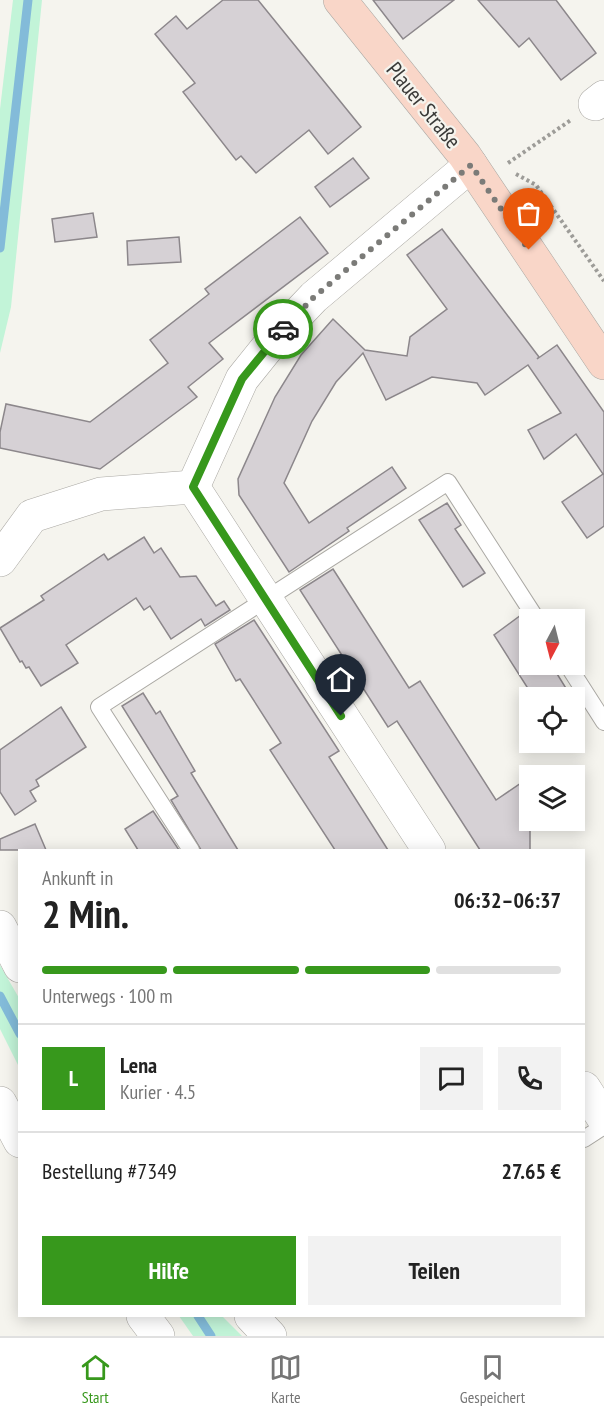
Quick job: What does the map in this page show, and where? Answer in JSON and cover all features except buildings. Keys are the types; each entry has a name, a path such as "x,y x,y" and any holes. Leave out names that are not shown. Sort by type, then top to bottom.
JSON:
{"main road":[{"name":"Plauer Straße","path":"340,0 487,166 604,363"}],"street":[{"path":"193,487 242,379 275,338 314,297 487,166"},
{"path":"0,560 32,516 101,494 193,487"},
{"path":"193,487 428,849"},
{"path":"0,927 18,962"},
{"path":"585,1090 604,1119"},
{"path":"0,1103 18,1137"},
{"path":"143,1317 158,1336"},
{"path":"252,1317 270,1336"}],"lane":[{"path":"190,849 99,707 448,482 530,609"},
{"path":"574,675 604,722"},
{"path":"585,1138 604,1126"}],"path":[{"path":"487,166 599,100"}],"green space":[{"path":"13,0 42,0 11,307 0,353 0,109"},
{"path":"0,965 18,996 18,1065 0,1029"},
{"path":"180,1317 223,1317 242,1336 193,1336"}],"waterway":[{"path":"0,248 28,0"},
{"path":"0,996 18,1030"},
{"path":"199,1317 211,1336"}],"way so far":[{"path":"283,329 314,297 471,165 529,250"}],"route":[{"path":"283,329 242,379 193,487 341,716"}]}
